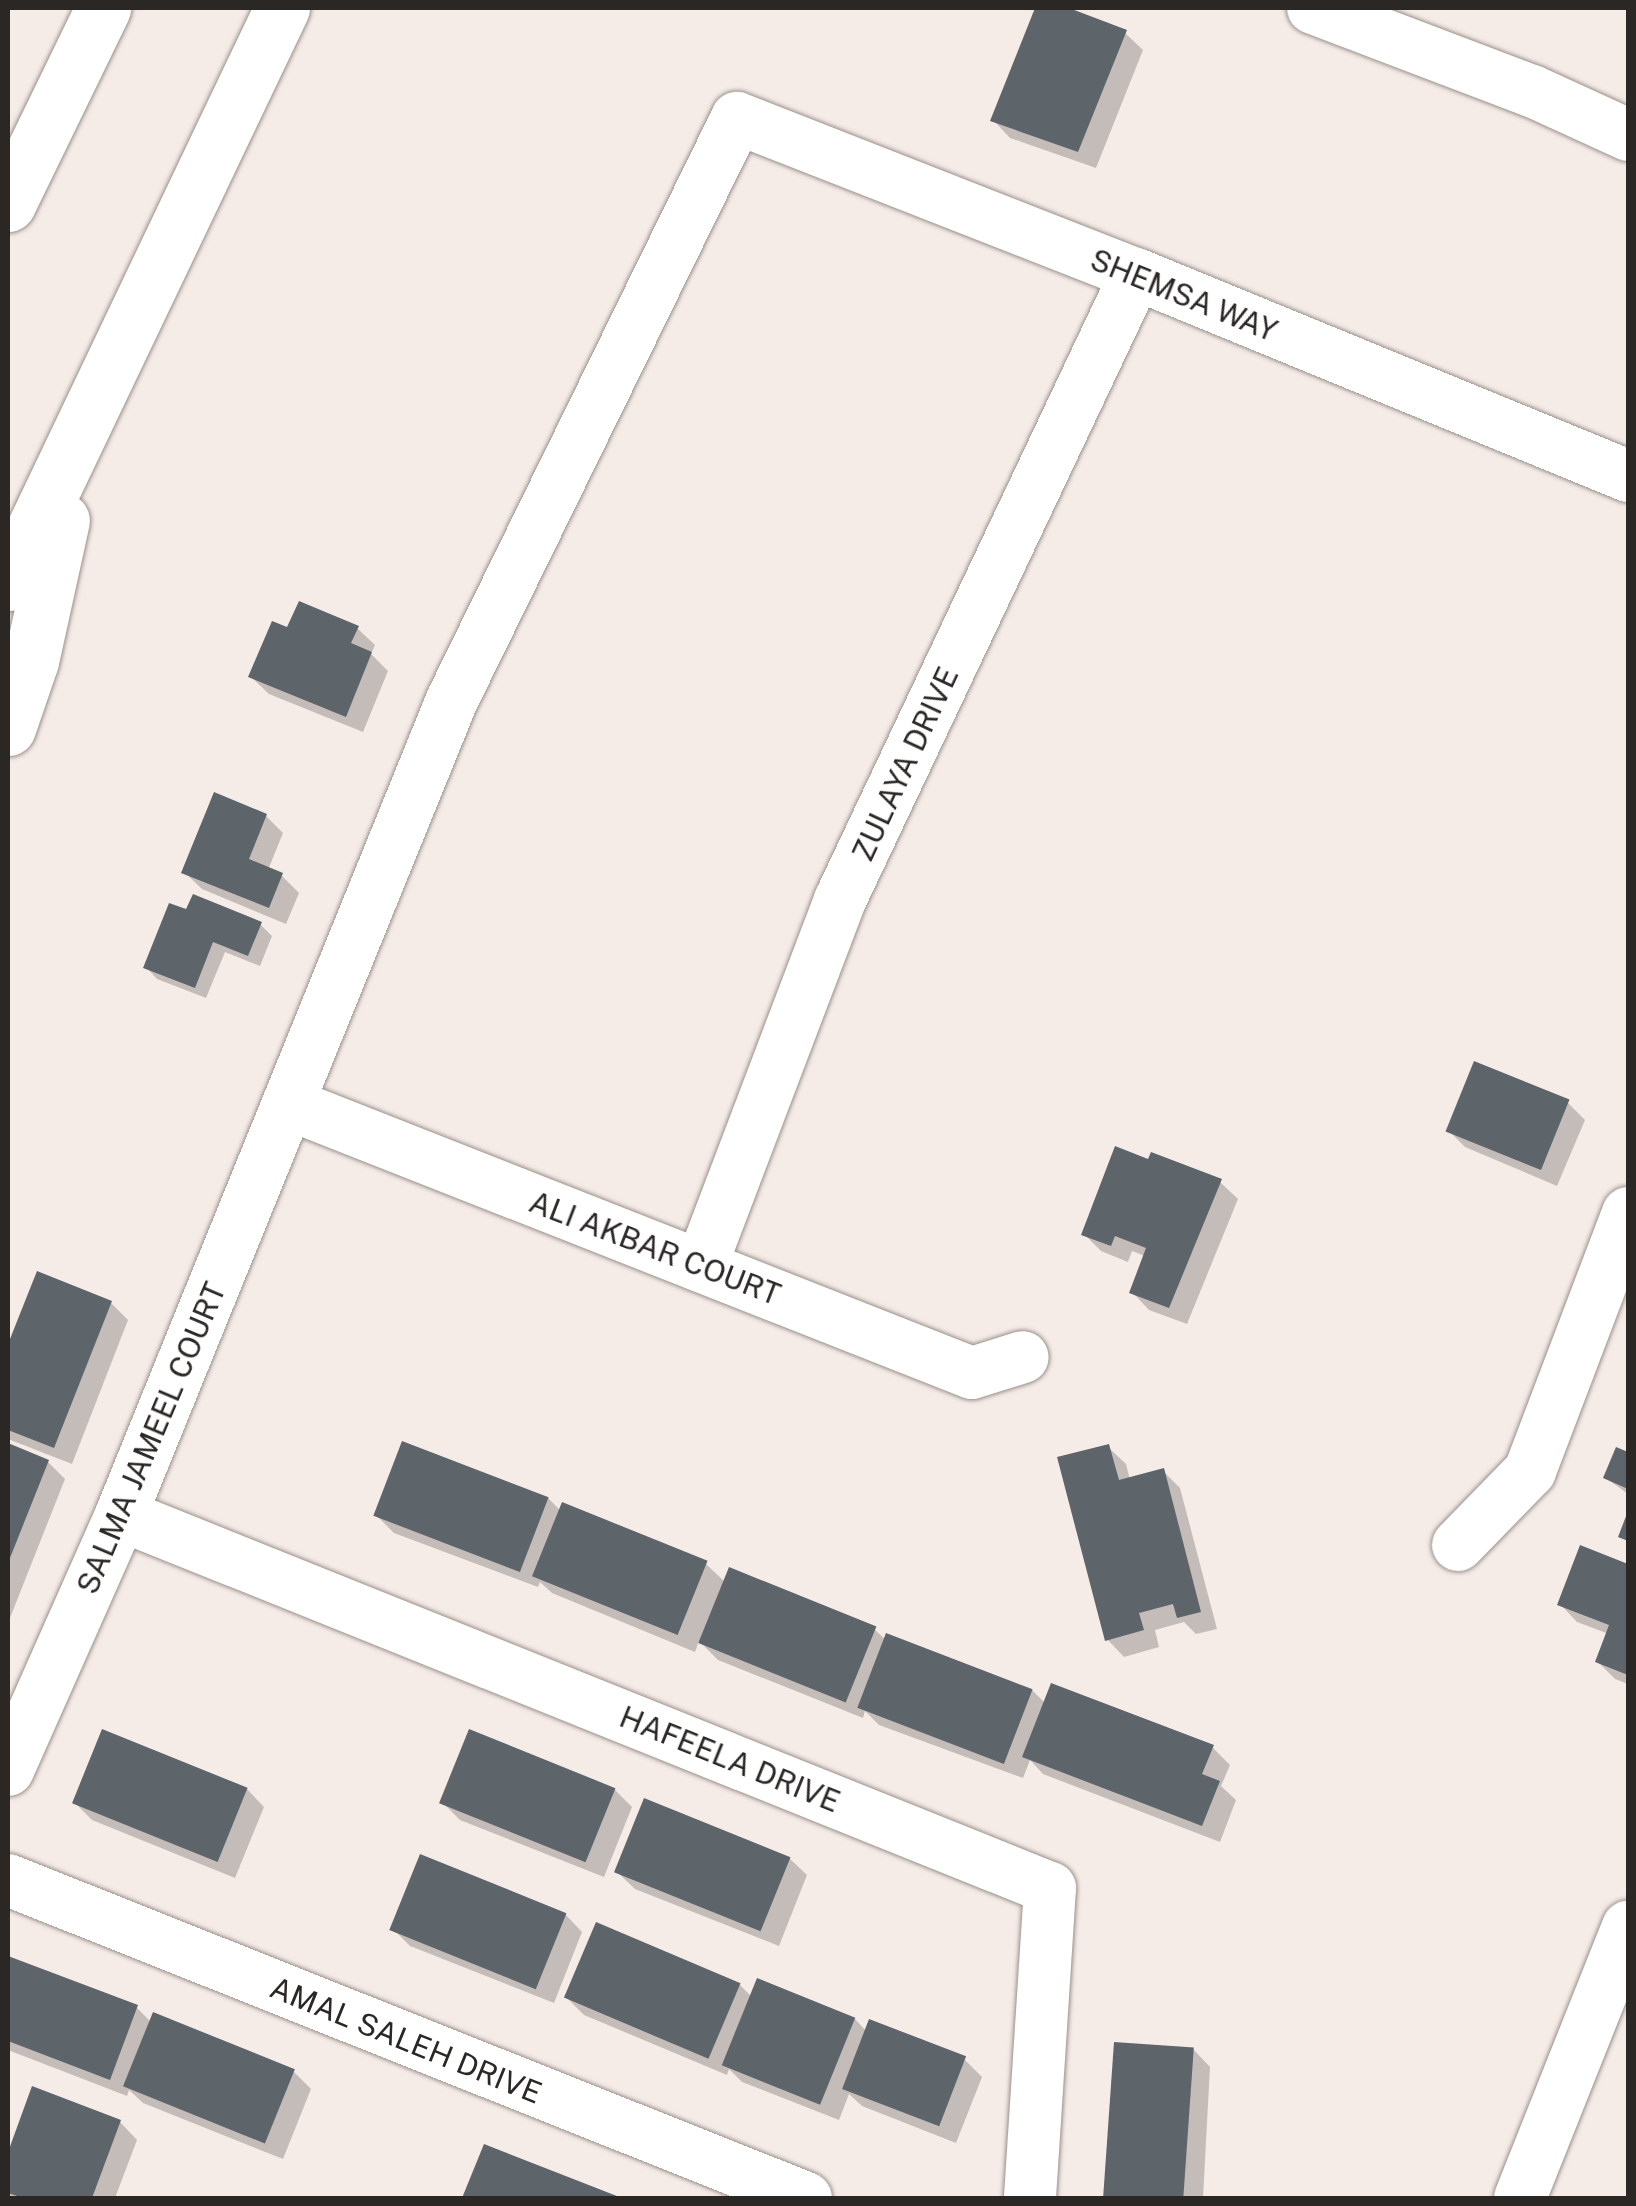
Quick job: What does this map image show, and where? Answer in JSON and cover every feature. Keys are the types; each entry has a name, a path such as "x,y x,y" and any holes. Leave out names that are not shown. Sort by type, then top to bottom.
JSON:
{"highway":[{"path":"8,204 104,8"},
{"path":"8,583 282,8"},
{"path":"8,728 31,660 74,465 89,416"}],"street":[{"path":"1313,8 1450,60 1628,135"},
{"path":"1429,8 1450,60"},
{"name":"SHEMSA WAY","path":"738,118 1136,274 1628,476"},
{"name":"SALMA JAMEEL COURT","path":"8,1770 121,1515 452,700 738,118"},
{"name":"ZULAYA DRIVE","path":"701,1266 840,900 1136,274"},
{"name":"ALI AKBAR COURT","path":"289,1104 972,1372 1022,1357"},
{"path":"1458,1545 1530,1471 1628,1213"},
{"name":"HAFEELA DRIVE","path":"121,1515 1050,1888 1030,2198"},
{"name":"AMAL SALEH DRIVE","path":"8,1880 806,2198"},
{"path":"1520,2198 1628,1927"}],"building":[{"path":"1035,8 1069,8 1127,30 1078,152 990,121"},
{"path":"299,601 359,626 351,643 372,652 346,717 248,677 272,621 287,627"},
{"path":"214,792 267,814 249,859 283,873 269,908 181,873"},
{"path":"193,894 262,922 248,956 213,942 195,988 143,968 169,903 186,909"},
{"path":"1474,1061 1569,1100 1541,1170 1446,1131"},
{"path":"1115,1146 1148,1159 1151,1152 1222,1179 1169,1308 1129,1293 1146,1248 1115,1236 1111,1246 1081,1235"},
{"path":"37,1271 112,1301 54,1448 8,1430 8,1344"},
{"path":"402,1441 549,1497 520,1572 373,1516"},
{"path":"8,1443 49,1460 8,1563"},
{"path":"1109,1444 1119,1480 1164,1468 1201,1612 1177,1618 1173,1604 1139,1613 1144,1630 1105,1641 1057,1457"},
{"path":"1616,1447 1628,1452 1628,1489 1603,1478"},
{"path":"562,1502 708,1561 678,1635 532,1576"},
{"path":"1628,1511 1628,1541 1618,1537"},
{"path":"1580,1545 1628,1564 1628,1675 1595,1662 1609,1625 1557,1605"},
{"path":"729,1567 876,1627 846,1703 698,1643"},
{"path":"886,1633 1033,1689 1004,1764 857,1708"},
{"path":"1051,1683 1214,1745 1202,1774 1220,1781 1202,1826 1022,1757"},
{"path":"102,1729 248,1788 218,1862 72,1803"},
{"path":"469,1729 615,1788 586,1862 439,1803"},
{"path":"644,1798 790,1857 761,1931 614,1872"},
{"path":"420,1854 566,1913 536,1989 389,1930"},
{"path":"596,1922 741,1983 708,2059 564,1997"},
{"path":"8,1956 138,2005 110,2080 8,2041"},
{"path":"757,1978 855,2018 820,2105 722,2065"},
{"path":"153,2012 295,2069 265,2143 123,2086"},
{"path":"869,2019 966,2056 939,2126 842,2089"},
{"path":"1114,2042 1194,2048 1183,2198 1103,2198"},
{"path":"32,2086 121,2120 92,2198 23,2198 8,2193 8,2152"},
{"path":"484,2144 622,2198 462,2198"}]}
